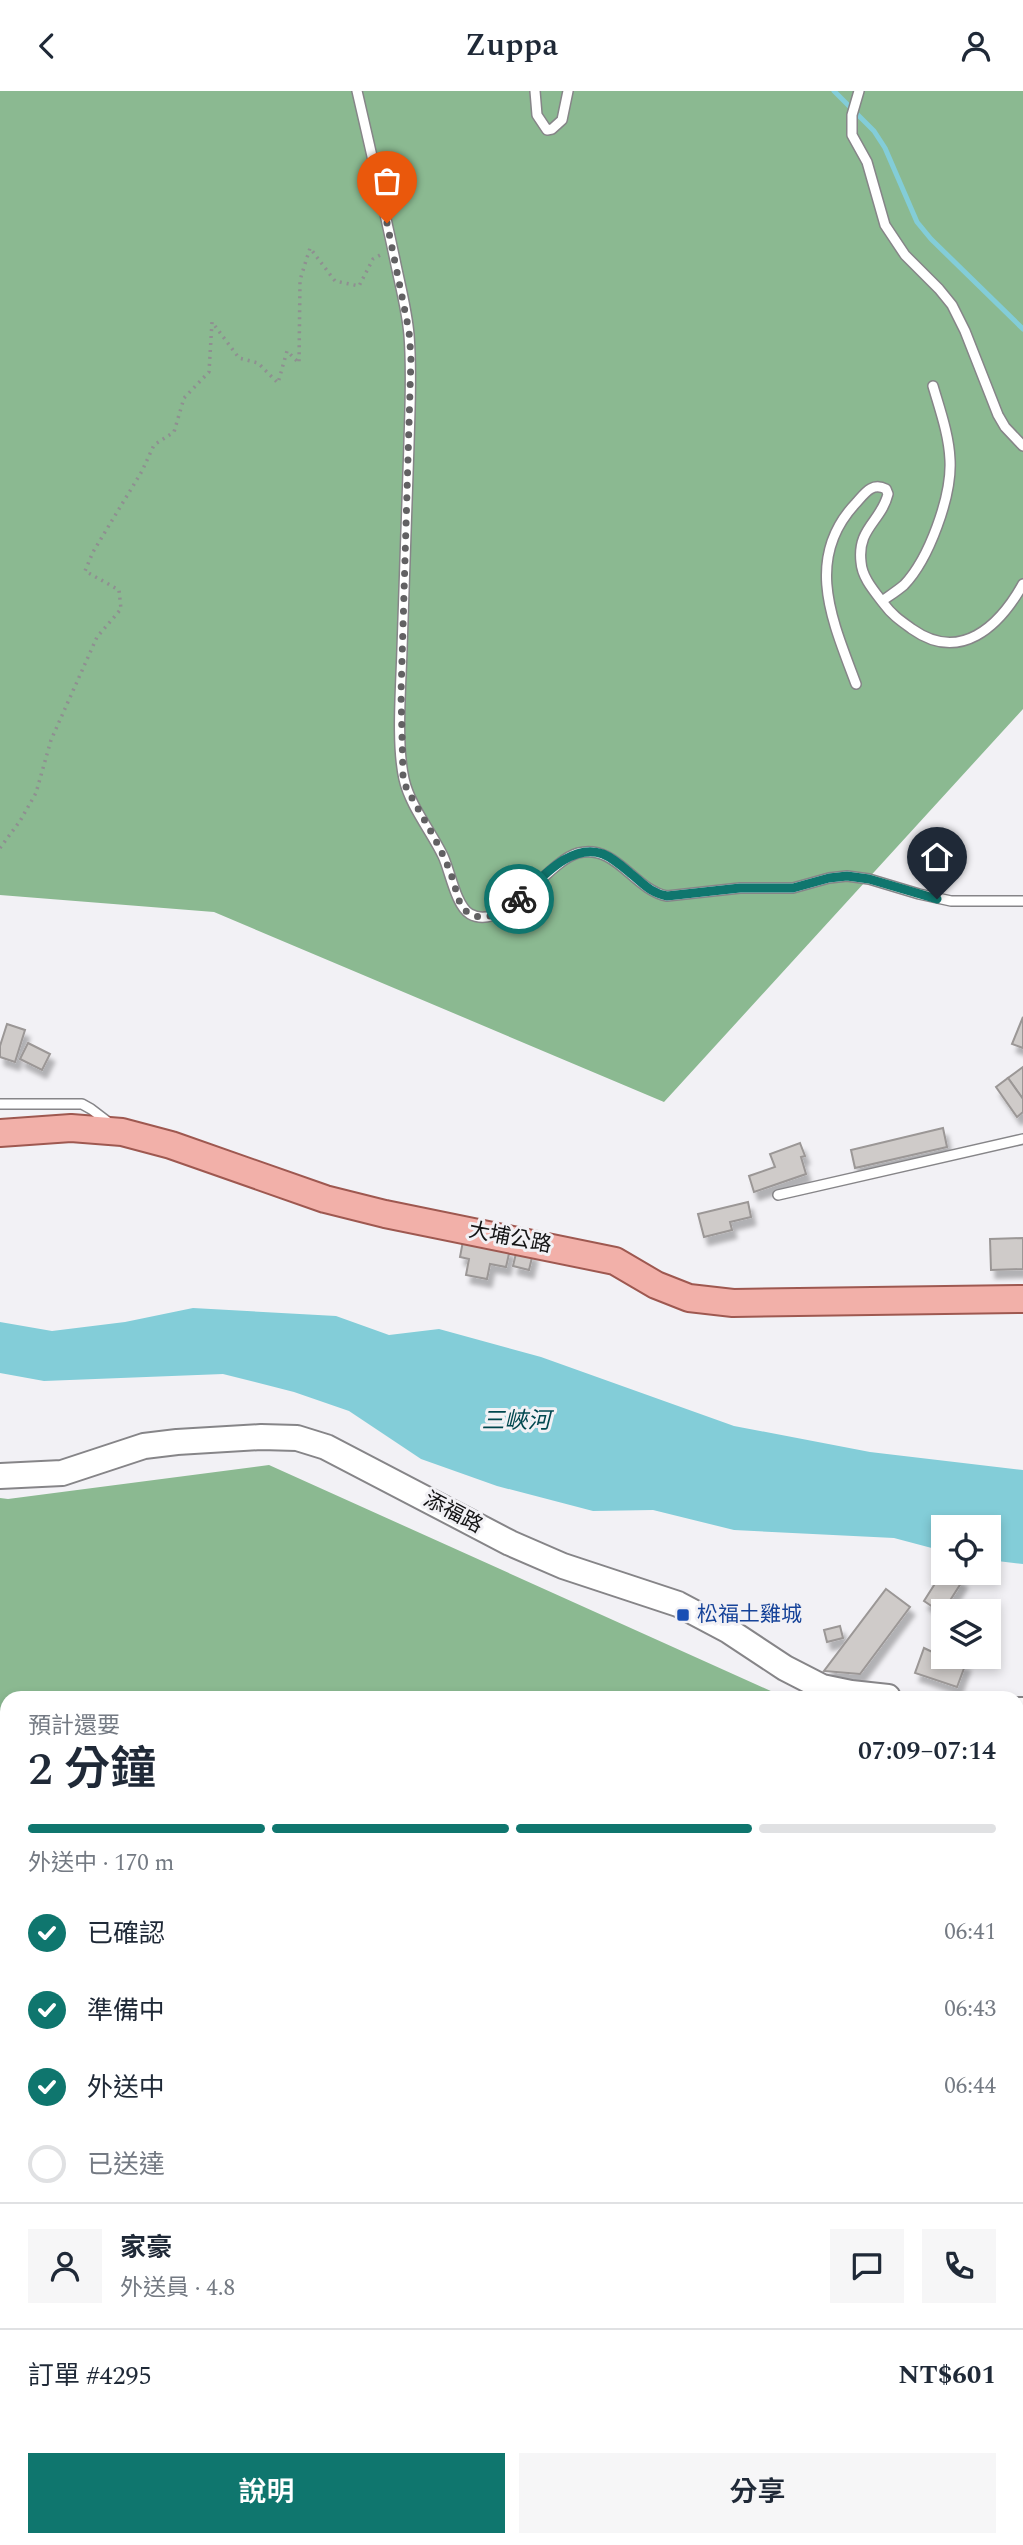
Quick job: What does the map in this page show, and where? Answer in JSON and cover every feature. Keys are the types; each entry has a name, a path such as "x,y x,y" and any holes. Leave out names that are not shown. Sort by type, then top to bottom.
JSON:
{"main road":[{"name":"大埔公路","path":"0,1133 71,1128 122,1132 171,1145 325,1199 385,1214 615,1261 656,1285 690,1298 760,1303 1023,1299"}],"street":[{"name":"添福路","path":"0,1476 62,1473 144,1446 261,1437 297,1438 326,1447 510,1543 563,1566 678,1604 729,1631 785,1668 822,1686 843,1691"}],"lane":[{"path":"357,91 409,331 411,357 401,764 406,787 443,856 459,902 465,910 472,915 484,917 502,912 562,862 579,853 592,852 604,854 656,894 667,896 740,888 793,888 847,876 869,879 937,899 1023,901"},
{"path":"535,91 537,115 547,130 562,120 568,91"},
{"path":"859,91 852,115 852,135 867,162 885,225 905,255 952,305 998,415 1023,446"},
{"path":"882,601 904,585 915,569 937,528 946,497 950,461 933,386"},
{"path":"856,684 830,613 826,584 827,557 832,537 851,508 870,488 879,486 886,489 888,494 883,508 864,533 860,545 861,565 870,585 893,616 923,637 948,644 971,639 998,621 1023,584"},
{"path":"0,1104 82,1104 122,1132"},
{"path":"778,1195 1023,1139"}],"path":[{"path":"0,848 36,793 51,740 96,637 121,609 119,590 85,571 93,552 142,471 154,445 174,432 184,398 209,372 212,322 239,358 258,363 278,383 287,351 299,363 300,280 310,248 335,281 359,286 373,260 392,248"}],"green space":[{"path":"0,91 1023,91 1023,709 664,1102 214,912 0,895"},
{"path":"269,1465 771,1691 0,1691 0,1498"}],"water":[{"name":"三峽河","path":"193,1308 336,1316 389,1335 439,1329 541,1357 734,1426 870,1452 1023,1470 1023,1564 1001,1561 1001,1515 931,1515 931,1548 894,1538 734,1530 653,1510 593,1511 497,1486 421,1459 349,1411 294,1392 223,1374 44,1381 0,1373 0,1322 52,1331 125,1322"}],"building":[{"path":"1023,1017 1023,1048 1012,1044"},
{"path":"7,1024 25,1030 15,1062 0,1057 0,1046"},
{"path":"28,1043 50,1054 42,1070 20,1059"},
{"path":"1023,1067 1023,1099 1008,1078"},
{"path":"1008,1078 1023,1099 1023,1112 1017,1117 996,1087"},
{"path":"943,1128 947,1147 855,1168 851,1150"},
{"path":"800,1143 805,1156 801,1157 806,1174 754,1192 749,1176 775,1167 770,1154"},
{"path":"748,1202 751,1217 730,1222 732,1230 704,1237 698,1214"},
{"path":"1023,1238 1023,1269 991,1270 990,1239"},
{"path":"463,1241 510,1249 506,1267 490,1264 487,1279 466,1275 469,1259 460,1257"},
{"path":"517,1249 533,1253 529,1270 513,1266"},
{"path":"934,1585 960,1585 951,1599 931,1599 931,1606 924,1601"},
{"path":"886,1589 910,1607 860,1674 824,1671"},
{"path":"840,1626 843,1638 827,1642 824,1630"},
{"path":"924,1648 931,1651 931,1669 964,1669 957,1687 915,1673"}],"waterway":[{"path":"834,91 874,131 885,148 917,222 1023,329"}],"way so far":[{"path":"387,223 409,331 411,357 401,694 403,776 406,787 443,856 459,902 465,910 472,915 492,916 519,899"}],"place":[{"name":"松福土雞城","path":"683,1615"}],"route":[{"path":"519,899 555,866 579,853 592,852 604,854 649,890 667,896 740,888 780,890 847,876 869,879 937,899"}]}
